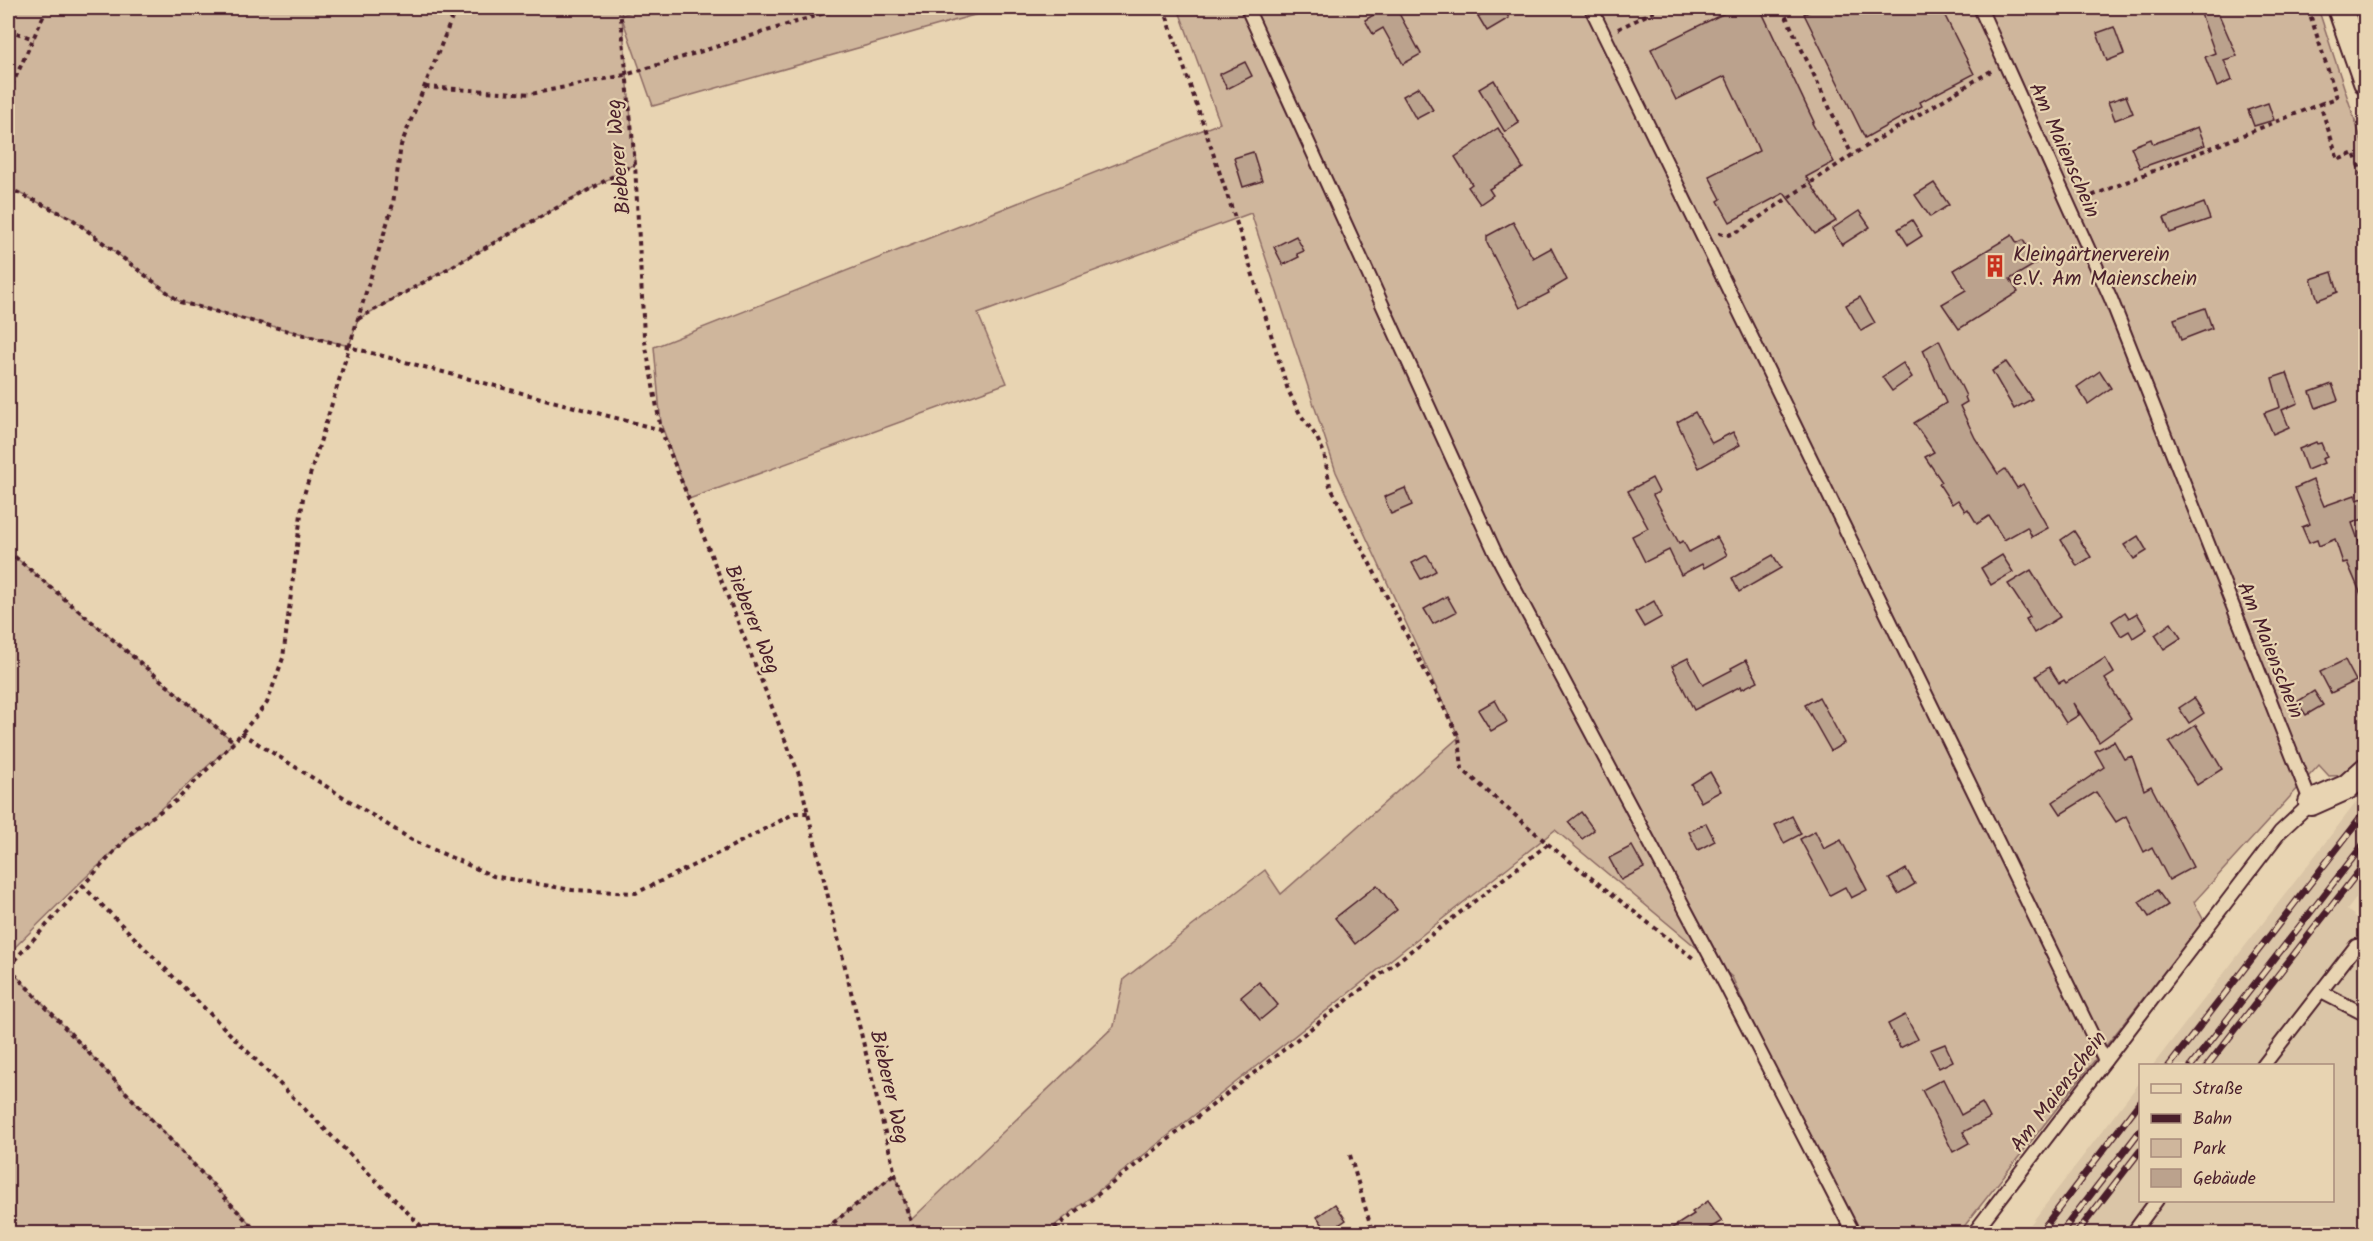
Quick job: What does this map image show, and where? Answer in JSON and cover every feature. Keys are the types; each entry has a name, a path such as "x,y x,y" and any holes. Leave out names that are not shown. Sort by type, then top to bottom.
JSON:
{"street":[{"path":"2340,8 2366,82"},
{"path":"2311,803 2347,787 2366,770"}],"lane":[{"path":"1247,8 1495,552 1725,984 1854,1233"},
{"path":"1591,8 2105,1061"},
{"name":"Am Maienschein","path":"1973,1233 2280,832 2311,803 2110,299 1980,8"},
{"path":"2264,1064 2356,946"},
{"path":"2321,992 2366,1015"},
{"path":"2132,1233 2155,1202"}],"path":[{"path":"8,94 47,8"},
{"path":"259,1233 8,967 136,828 177,800 234,742 267,703 283,658 303,498 393,204 401,145 456,8"},
{"name":"Bieberer Weg","path":"621,8 625,75 635,164 644,336 661,429 798,772 896,1174 915,1233"},
{"path":"425,87 531,94 625,75 842,8"},
{"path":"1164,8 1240,233 1288,390 1300,414 1316,436 1324,453 1330,486 1459,737 1462,769 1548,844 1697,962"},
{"path":"1617,30 1661,8"},
{"path":"1782,8 1852,155"},
{"path":"2068,205 2337,98 2308,8"},
{"path":"1613,22 1622,40"},
{"path":"8,30 34,39"},
{"path":"1714,230 1728,235 1739,231 1852,155 1994,69"},
{"path":"2320,104 2338,159 2354,153 2366,187"},
{"path":"358,320 635,164"},
{"path":"8,188 71,218 180,302 661,429"},
{"path":"8,551 234,742"},
{"path":"241,733 412,840 493,876 572,890 636,893 795,813 808,813"},
{"path":"1047,1233 1548,844"},
{"path":"82,885 429,1233"},
{"path":"1350,1155 1373,1233"},
{"path":"819,1233 896,1174"}],"shaded area":[{"path":"2365,791 2365,887 2347,910 2365,924 2365,1233 2023,1234 2139,1083 2139,1202 2334,1202 2334,1064 2154,1064"}],"green space":[{"path":"8,8 620,8 622,15 643,8 999,8 653,106 622,18 635,164 358,319 349,346 180,302 71,218 8,188"},
{"path":"1178,8 2318,8 2365,151 2365,760 2353,775 2329,776 2319,765 2194,902 2204,921 1959,1233 1857,1233 1801,1131 1732,977 1555,830 1045,1233 819,1233 895,1174 911,1220 1114,1026 1124,979 1265,870 1281,894 1459,737 1336,472 1251,213 978,314 1007,383 689,499 661,424 654,347 1220,123"},
{"path":"8,551 234,742 85,878 8,954"},
{"path":"8,967 259,1233 8,1233"}],"building":[{"path":"1371,8 1396,8 1421,54 1403,64 1383,28 1373,34 1365,20 1375,14"},
{"path":"1493,8 1503,8 1509,18 1487,31 1478,16"},
{"path":"1735,8 1760,8 1814,122 1812,123 1834,162 1806,177 1836,221 1815,234 1784,193 1730,222 1718,201 1721,199 1709,176 1759,151 1742,112 1725,76 1676,100 1651,49"},
{"path":"1818,8 1941,8 1974,74 1920,102 1922,106 1865,138 1804,14"},
{"path":"2199,8 2216,8 2237,56 2224,60 2232,80 2217,87 2205,57 2215,53"},
{"path":"2114,27 2124,54 2107,61 2097,33"},
{"path":"1245,62 1252,76 1227,89 1220,74"},
{"path":"1494,80 1519,123 1505,132 1479,89"},
{"path":"1419,87 1433,110 1416,119 1403,96"},
{"path":"2126,96 2133,113 2115,120 2108,102"},
{"path":"2268,103 2274,120 2254,126 2248,110"},
{"path":"2198,127 2205,145 2140,168 2131,147 2151,139 2153,144"},
{"path":"1498,128 1523,168 1489,189 1493,195 1480,204 1468,187 1472,184 1455,157"},
{"path":"1253,152 1262,181 1243,187 1234,158"},
{"path":"1934,183 1949,205 1930,217 1915,195"},
{"path":"2204,203 2210,219 2170,233 2164,218"},
{"path":"1859,211 1870,227 1842,245 1832,229"},
{"path":"1912,220 1922,236 1908,245 1898,229"},
{"path":"1513,222 1533,258 1551,248 1567,280 1548,291 1549,293 1520,308 1487,243 1487,236"},
{"name":"Kleingärtnerverein e.V. Am Maienschein","path":"2012,235 2017,243 2023,240 2037,263 2010,279 2018,292 1959,329 1942,304 1966,290 1954,270"},
{"path":"1296,236 1304,251 1297,254 1299,257 1283,265 1274,247"},
{"path":"2332,272 2338,292 2318,300 2311,279"},
{"path":"1860,297 1875,323 1861,331 1846,305"},
{"path":"2205,308 2212,328 2181,340 2174,319"},
{"path":"1939,340 1966,396 1967,402 1960,406 1975,438 1998,474 2005,469 2017,488 2023,484 2048,528 2032,537 2027,527 2004,540 1989,516 1977,524 1968,509 1965,511 1958,500 1952,504 1939,484 1942,482 1925,457 1934,452 1914,423 1946,403 1923,350"},
{"path":"2006,362 2032,399 2014,409 1992,371"},
{"path":"1903,363 1912,377 1892,391 1882,377"},
{"path":"2100,371 2111,388 2088,404 2077,387"},
{"path":"2287,373 2298,403 2282,410 2289,427 2273,434 2264,413 2280,407 2272,378"},
{"path":"2332,384 2338,400 2316,408 2310,392"},
{"path":"1695,412 1712,443 1733,432 1740,445 1699,468 1677,422"},
{"path":"2316,442 2321,443 2327,457 2322,459 2324,463 2307,470 2299,449"},
{"path":"1652,478 1659,492 1653,495 1679,543 1683,541 1689,552 1717,537 1727,555 1704,568 1702,564 1681,575 1669,550 1645,562 1632,536 1648,528 1628,491"},
{"path":"2313,480 2324,506 2355,495 2357,500 2366,497 2366,518 2352,523 2366,562 2366,606 2347,562 2343,563 2335,539 2319,546 2317,540 2309,543 2302,527 2310,524 2295,488"},
{"path":"1405,488 1412,505 1391,514 1384,497"},
{"path":"2074,531 2091,557 2077,566 2061,540"},
{"path":"2138,536 2147,551 2134,559 2124,545"},
{"path":"1427,555 1436,571 1421,579 1412,563"},
{"path":"1773,555 1781,568 1739,592 1732,578"},
{"path":"2002,555 2013,572 1991,585 1981,568"},
{"path":"2031,570 2060,617 2034,633 2026,619 2030,617 2008,584"},
{"path":"1447,596 1456,612 1433,624 1424,609"},
{"path":"1654,601 1662,617 1644,627 1635,612"},
{"path":"2125,612 2129,618 2137,613 2147,629 2133,638 2129,631 2121,636 2112,621"},
{"path":"2171,623 2181,638 2164,649 2155,635"},
{"path":"1688,658 1703,685 1746,660 1758,681 1742,689 1741,686 1694,710 1672,666"},
{"path":"2105,658 2114,673 2105,679 2131,719 2099,742 2073,703 2079,715 2066,723 2036,676 2049,667 2059,683 2064,680 2066,683"},
{"path":"2345,660 2356,681 2331,693 2320,672"},
{"path":"2314,691 2323,705 2306,715 2297,702"},
{"path":"1819,697 1844,743 1831,751 1805,705"},
{"path":"2194,698 2204,713 2189,723 2179,708"},
{"path":"1495,700 1507,722 1491,731 1478,710"},
{"path":"2196,725 2222,769 2197,785 2169,743"},
{"path":"2114,741 2124,759 2132,756 2144,790 2151,786 2193,867 2169,880 2152,847 2144,852 2126,816 2116,822 2096,792 2061,814 2053,802 2104,767 2095,751"},
{"path":"1710,772 1721,791 1701,802 1691,784"},
{"path":"1581,812 1594,830 1582,839 1568,822"},
{"path":"1792,816 1801,834 1784,843 1775,825"},
{"path":"1706,823 1715,841 1698,850 1689,832"},
{"path":"1815,831 1824,849 1841,840 1867,890 1851,898 1845,887 1830,895 1800,839"},
{"path":"1632,846 1644,868 1621,880 1609,858"},
{"path":"1906,869 1915,884 1898,894 1889,879"},
{"path":"1377,885 1397,910 1355,944 1335,918"},
{"path":"2157,890 2168,905 2149,917 2139,902"},
{"path":"1259,982 1278,1005 1260,1020 1241,997"},
{"path":"1905,1015 1918,1039 1900,1048 1888,1024"},
{"path":"1945,1044 1953,1061 1939,1068 1930,1050"},
{"path":"1943,1079 1961,1115 1982,1103 1990,1118 1963,1132 1969,1143 1953,1152 1922,1090"},
{"path":"1708,1201 1722,1221 1702,1233 1664,1233 1694,1214 1692,1212"},
{"path":"1335,1204 1346,1220 1328,1232 1317,1217"}],"railway":[{"path":"2171,1064 2366,811"},
{"path":"2193,1064 2366,841"},
{"path":"2209,1064 2366,862"},
{"path":"2039,1234 2139,1103"},
{"path":"2060,1234 2139,1132"},
{"path":"2076,1234 2139,1152"}],"place":[{"name":"Kleingärtnerverein e.V. Am Maienschein","path":"1995,266"}]}
